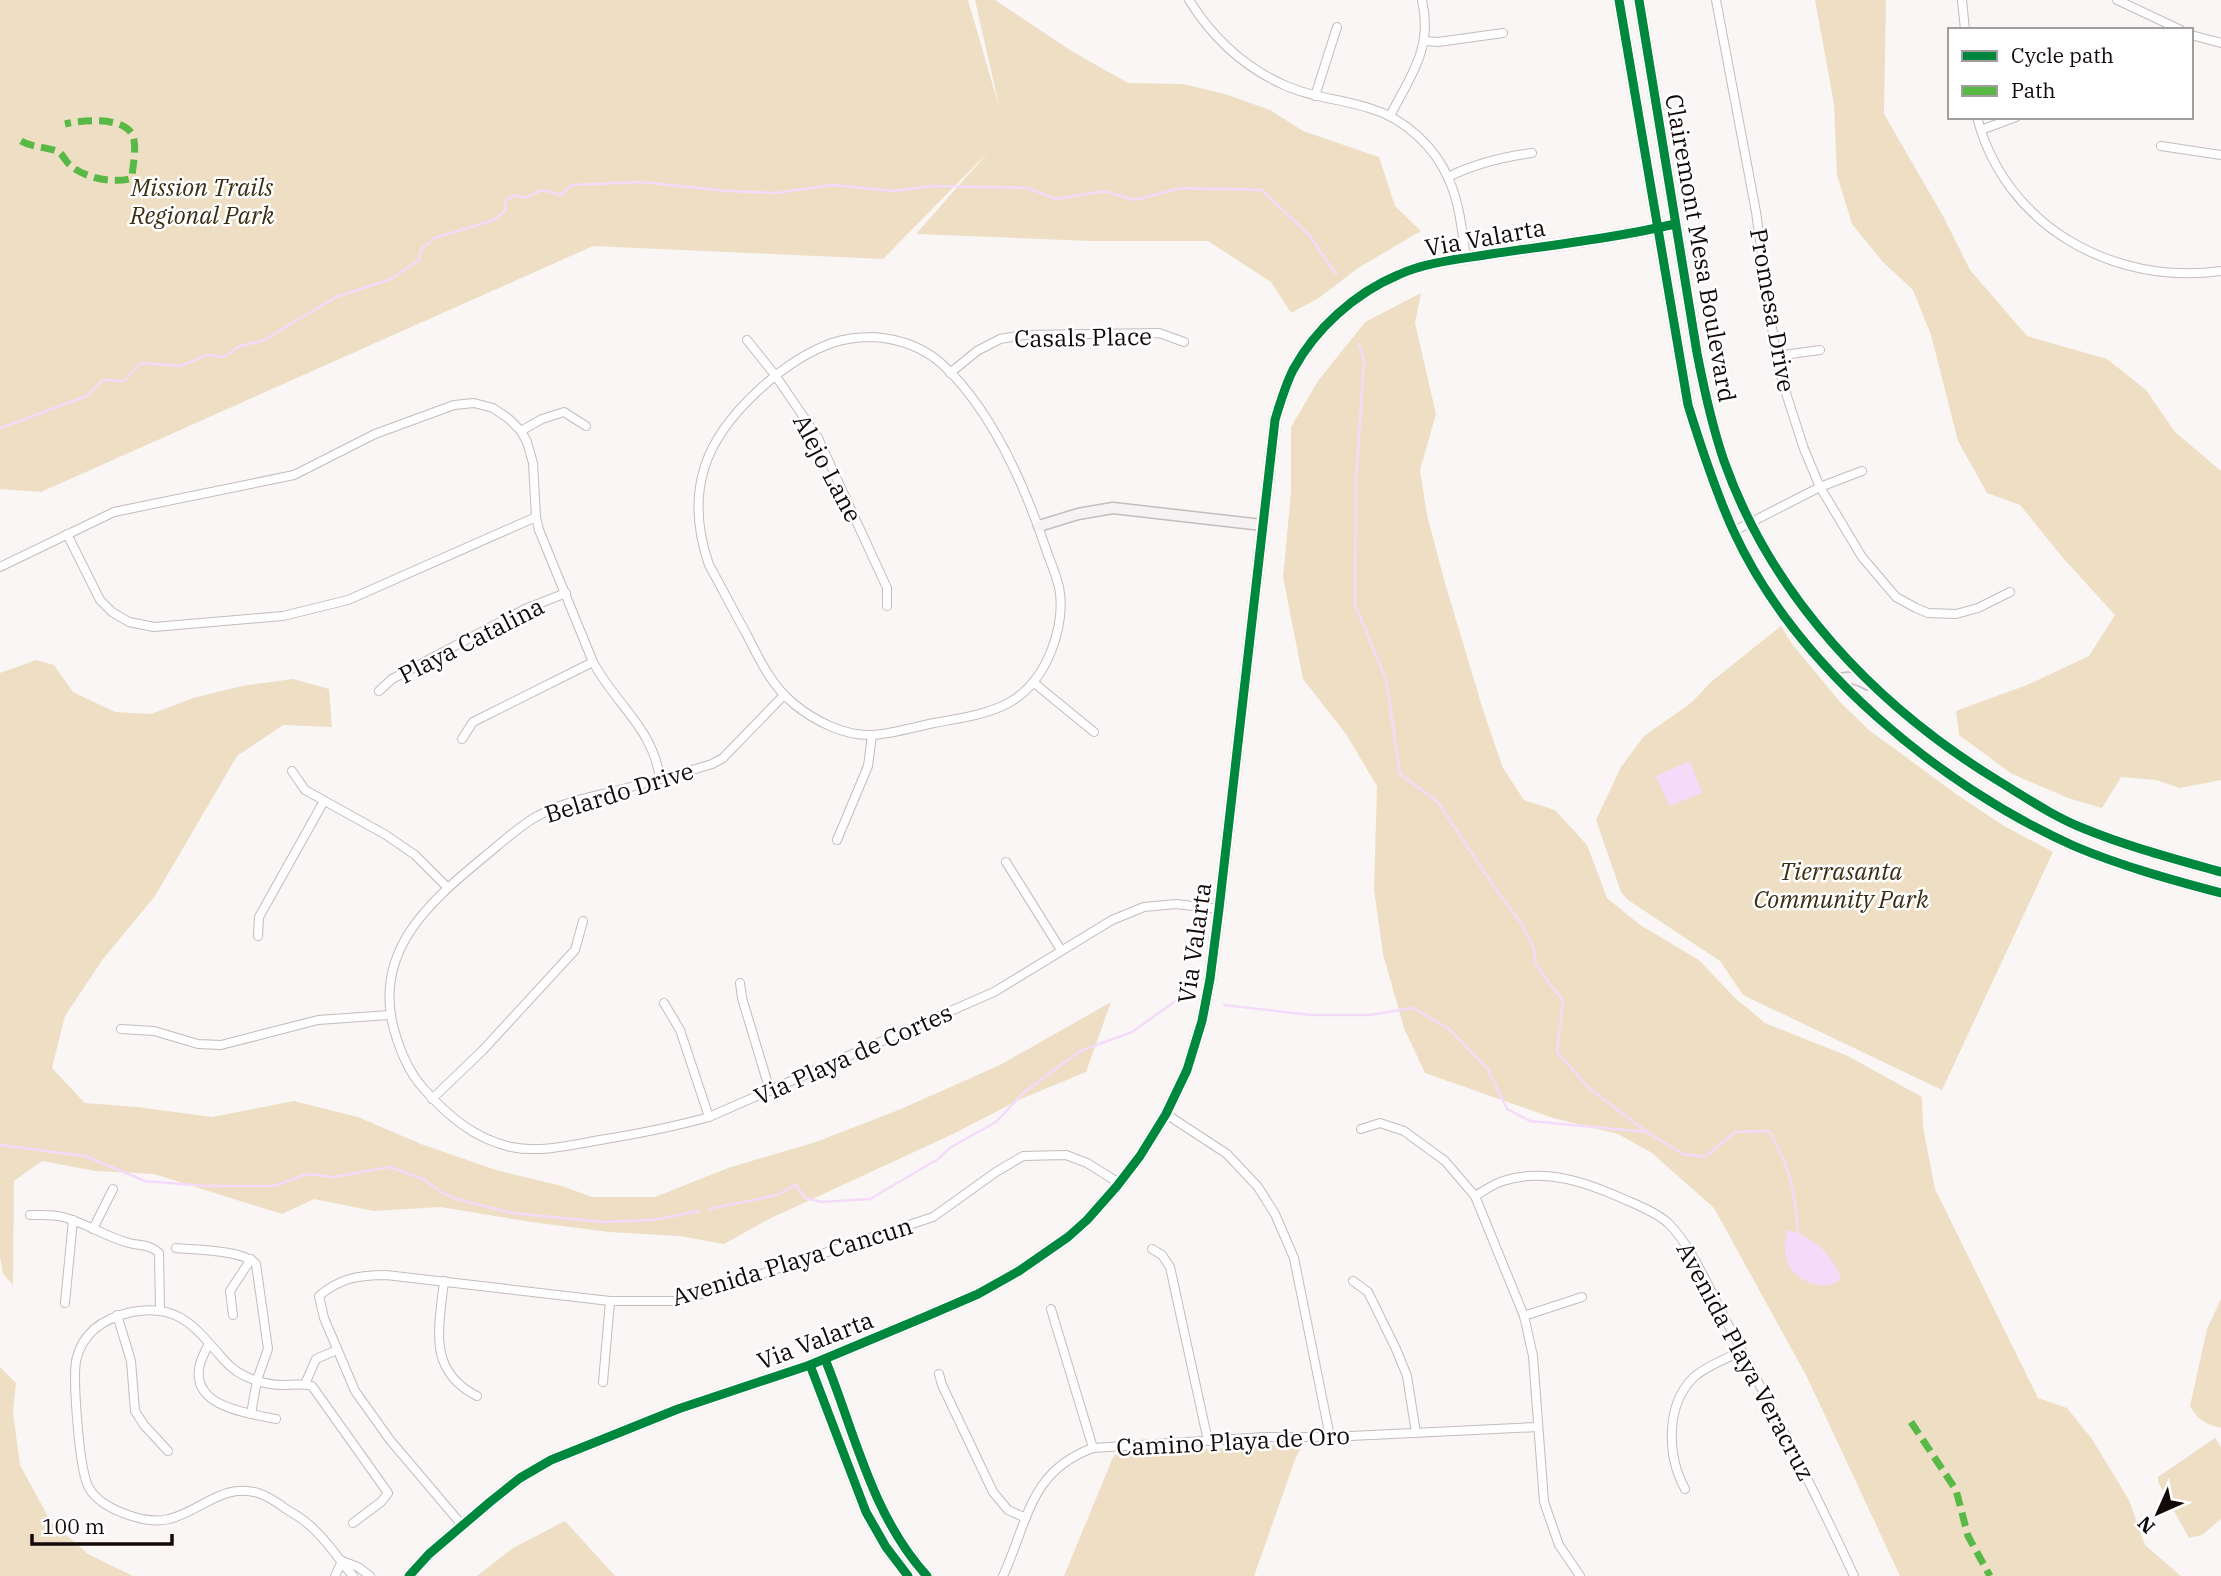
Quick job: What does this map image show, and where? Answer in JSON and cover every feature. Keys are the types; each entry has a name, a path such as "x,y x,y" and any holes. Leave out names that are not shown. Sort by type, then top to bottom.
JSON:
{"main road":[{"name":"Clairemont Mesa Boulevard","path":"1619,0 1688,405 1707,466 1734,531 1780,609 1859,701 1920,753 2018,818 2075,846 2158,876 2221,894"},
{"name":"Clairemont Mesa Boulevard","path":"1639,0 1704,391 1724,461 1751,523 1796,597 1826,637 1872,687 1932,738 1975,767 2035,803 2092,832 2221,872"},
{"name":"Via Valarta","path":"409,1576 462,1525 520,1478 551,1460 678,1409 810,1365 978,1294 1019,1271 1068,1237 1087,1220 1140,1156 1166,1114 1187,1070 1202,1021 1219,909 1275,420 1284,389 1294,368 1315,338 1342,310 1398,275 1420,267 1466,258 1675,224"},
{"path":"1038,526 1078,514 1114,508 1262,525"},
{"path":"1839,680 1844,677 1858,679 1872,687"},
{"path":"825,1359 882,1511 901,1544 927,1576"},
{"path":"810,1365 866,1512 886,1547 908,1576"}],"street":[{"path":"1189,0 1217,37 1242,60 1284,85 1390,116 1424,142 1436,156 1455,195 1466,258"},
{"path":"1390,116 1421,55 1425,41 1426,17 1422,0"},
{"name":"Promesa Drive","path":"1716,0 1756,212 1776,356 1804,449 1820,487 1862,557 1896,597 1928,613 1955,614 1978,608 2010,592"},
{"path":"1962,0 1965,28"},
{"path":"2117,0 2176,28"},
{"path":"1315,96 1338,27"},
{"path":"1425,41 1438,43 1503,33"},
{"path":"2193,36 2221,43"},
{"path":"1978,119 2001,173 2029,209 2046,225 2079,247 2101,258 2144,271 2195,274 2221,271"},
{"path":"1981,130 2011,119"},
{"path":"2161,146 2221,155"},
{"path":"1448,177 1494,158 1532,153"},
{"name":"Casals Place","path":"950,373 977,351 1000,339 1023,335 1159,333 1184,342"},
{"path":"864,337 887,338 910,345 932,357 950,373 991,426 1025,489 1059,587 1060,613 1051,651 1033,682 1009,703 986,714 872,735 828,725 809,715 784,695 769,678 709,565 698,519 701,480 715,443 733,417 775,375 823,347 864,337"},
{"name":"Alejo Lane","path":"747,340 775,375 818,438 887,588 887,606"},
{"path":"1776,356 1820,350"},
{"path":"0,566 114,512 294,475 375,434 454,405 474,403 493,408 509,419 527,442 533,463 539,530 593,662 646,735 658,765 660,779"},
{"path":"521,431 542,419 564,412 586,426"},
{"path":"1734,531 1820,487 1862,471"},
{"path":"67,534 100,600 112,612 129,622 154,626 283,617 325,607 348,600 536,517"},
{"name":"Playa Catalina","path":"379,691 392,679 525,609 566,593"},
{"path":"462,739 473,722 593,662"},
{"path":"1033,682 1094,732"},
{"name":"Belardo Drive","path":"471,1131 432,1099 418,1082 401,1053 389,1015 392,979 400,946 416,919 447,887 536,817 564,804 712,764 723,758 784,695"},
{"path":"837,840 868,766 872,735"},
{"path":"292,771 305,790 386,835 415,855 447,887"},
{"path":"258,936 259,917 324,801"},
{"path":"1006,862 1061,950"},
{"name":"Via Playa de Cortes","path":"471,1131 490,1141 535,1149 670,1128 709,1117 994,992 1112,919 1144,907 1176,904 1219,909"},
{"path":"432,1099 483,1051 575,950 583,921"},
{"path":"740,983 770,1091"},
{"path":"664,1003 680,1030 709,1117"},
{"path":"121,1029 154,1031 198,1044 221,1045 318,1020 389,1015"},
{"path":"1166,1114 1216,1145 1233,1159 1258,1187 1275,1213 1294,1258 1331,1437"},
{"path":"1361,1129 1380,1123 1404,1131 1445,1161 1475,1196 1524,1316 1533,1356 1544,1502 1559,1545 1580,1576"},
{"name":"Avenida Playa Cancun","path":"337,1350 324,1318 319,1296 332,1284 368,1275 444,1281 610,1301 680,1301 933,1217 1023,1156 1066,1156 1087,1163 1119,1184"},
{"name":"Avenida Playa Veracruz","path":"1475,1196 1501,1181 1518,1178 1569,1178 1596,1186 1667,1222 1683,1241 1742,1351 1813,1486 1854,1576"},
{"path":"93,1228 113,1189"},
{"path":"30,1215 51,1215 73,1220 111,1238 151,1247 157,1251 160,1310"},
{"path":"65,1303 73,1220"},
{"path":"176,1248 232,1254 251,1259 257,1268 268,1349 257,1380 251,1414"},
{"path":"1152,1249 1162,1255 1170,1267 1208,1441"},
{"path":"233,1315 230,1291 251,1259"},
{"path":"444,1281 438,1339 442,1360 452,1379 461,1388 477,1396"},
{"path":"1353,1281 1368,1292 1396,1349 1407,1376 1416,1433"},
{"path":"1524,1316 1582,1297"},
{"path":"603,1382 610,1301"},
{"path":"1051,1309 1093,1448"},
{"path":"353,1523 387,1496 387,1489 312,1386 277,1385 238,1373 195,1326 160,1310 117,1315 90,1332 82,1343 75,1367 82,1469 89,1489 111,1507 135,1518 159,1520 176,1517 222,1494 237,1491 258,1493 309,1524 353,1576"},
{"path":"117,1315 131,1361 135,1411 168,1451"},
{"path":"209,1343 200,1364 199,1377 217,1404 227,1409 276,1419"},
{"path":"305,1384 316,1359 337,1350 355,1391 390,1440 462,1525"},
{"path":"1685,1489 1676,1472 1672,1419 1682,1392 1694,1378 1742,1351"},
{"path":"939,1374 993,1492 1008,1510 1026,1518"},
{"name":"Camino Playa de Oro","path":"1003,1576 1040,1487 1059,1465 1076,1454 1093,1448 1264,1437 1331,1437 1537,1427"},
{"path":"335,1576 342,1561"},
{"path":"342,1561 358,1567 370,1576"}],"green space":[{"name":"Mission Trails Regional Park","path":"0,0 968,0 1000,110 975,0 995,0 1073,52 1128,83 1183,84 1225,94 1270,110 1303,131 1379,157 1395,206 1421,231 1358,268 1319,298 1291,313 1271,282 1208,241 1090,241 916,234 990,150 883,259 593,246 41,492 0,489"},
{"path":"1815,0 1886,0 1884,114 1943,216 1970,270 2027,336 2107,359 2146,390 2175,432 2221,471 2221,780 2180,788 2156,780 2121,777 2102,808 2068,798 2012,774 1959,735 1956,711 2027,685 2089,656 2115,615 2020,505 1987,493 1958,441 1931,335 1913,290 1883,262 1852,224 1837,175 1834,104"},
{"path":"1421,293 1415,323 1436,414 1420,470 1427,515 1484,713 1503,768 1524,800 1555,810 1587,845 1607,898 1640,925 1699,960 1734,997 1765,1023 1848,1056 1922,1097 1923,1127 1935,1189 2038,1398 2067,1408 2092,1439 2129,1500 2145,1545 2181,1576 1900,1576 1807,1377 1714,1208 1652,1153 1618,1134 1553,1118 1425,1073 1404,1028 1383,954 1374,889 1377,786 1346,734 1303,679 1283,577 1291,493 1291,427 1318,381 1365,322"},
{"name":"Tierrasanta Community Park","path":"1781,626 1792,644 1841,703 1869,730 2004,826 2053,852 1942,1090 1743,995 1720,961 1628,900 1621,892 1596,820 1621,767 1644,736 1691,703 1711,682"},
{"path":"36,660 54,665 73,692 115,712 151,714 193,698 242,686 293,679 329,689 332,727 283,725 237,756 155,896 103,959 65,1016 52,1068 85,1103 212,1117 294,1101 358,1117 421,1144 496,1170 562,1186 592,1197 655,1197 728,1168 816,1142 901,1109 1000,1065 1111,1002 1086,1072 1021,1099 953,1134 769,1219 724,1244 679,1236 609,1232 531,1222 440,1207 374,1211 314,1199 282,1214 154,1174 95,1171 42,1161 14,1181 13,1285 3,1274 0,1256 0,673"},
{"path":"2221,1299 2221,1428 2202,1421 2190,1406 2207,1329"},
{"path":"0,1367 16,1383 13,1412 20,1465 51,1522 88,1554 133,1576 0,1576"},
{"path":"2215,1438 2221,1447 2221,1519 2202,1535 2189,1538 2158,1482 2158,1477"},
{"path":"1304,1443 1296,1457 1254,1576 1064,1576 1114,1455"},
{"path":"565,1521 615,1576 477,1576 513,1548"}],"shaded area":[{"path":"1690,761 1702,793 1669,806 1656,776"},
{"path":"1787,1230 1805,1237 1821,1248 1833,1262 1841,1279 1828,1285 1820,1285 1812,1284 1798,1276 1787,1260"}],"waterway":[{"path":"0,428 87,396 102,380 124,381 141,363 181,366 207,355 224,357 238,347 264,340 336,297 391,279 419,260 421,249 435,238 494,220 505,211 506,200 516,195 525,198 542,190 561,195 572,185 641,182 776,193 832,185 894,191 934,186 1028,188 1056,199 1104,191 1135,200 1181,188 1262,190 1310,236 1335,273"},
{"path":"1359,344 1364,361 1356,481 1355,605 1386,679 1400,774 1437,801 1521,923 1534,949 1536,965 1563,1001 1557,1052 1590,1089 1647,1132 1683,1154 1705,1157 1735,1132 1769,1131 1782,1156 1790,1180 1798,1232"},
{"path":"709,1209 777,1195 796,1185 805,1198 822,1202 870,1199 938,1159 951,1147 996,1122 1023,1093 1080,1051 1132,1032 1177,1000"},
{"path":"1224,1005 1310,1015 1369,1015 1413,1008 1449,1029 1488,1069 1507,1109 1530,1121 1647,1132"},
{"path":"0,1145 85,1156 145,1181 206,1186 274,1186 307,1174 333,1177 390,1167 423,1179 457,1199 511,1213 603,1222 652,1220 699,1211"}],"marked path":[{"path":"21,141 59,152 70,165 90,176 115,180 129,179 132,176 135,146 133,136 128,130 121,125 102,121 65,124"},
{"path":"1911,1422 1956,1490 1968,1536 1990,1576"}],"cycle path":[{"path":"1619,0 1688,405 1726,515 1760,580 1794,628 1833,674 1924,756 1973,790 2023,821 2074,846 2165,878 2221,893"},
{"path":"1639,0 1697,353 1709,407 1724,461 1745,511 1770,558 1833,644 1910,718 1952,751 2029,800 2073,824 2135,847 2221,872"},
{"path":"409,1576 429,1554 490,1502 520,1478 551,1460 678,1409 810,1365 978,1294 1019,1271 1068,1237 1087,1220 1140,1156 1166,1114 1187,1070 1202,1021 1219,909 1275,420 1293,370 1313,340 1352,302 1382,283 1409,271 1444,262 1675,224"},
{"path":"825,1359 878,1500 908,1552 927,1576"},
{"path":"810,1365 866,1512 886,1547 908,1576"}]}
